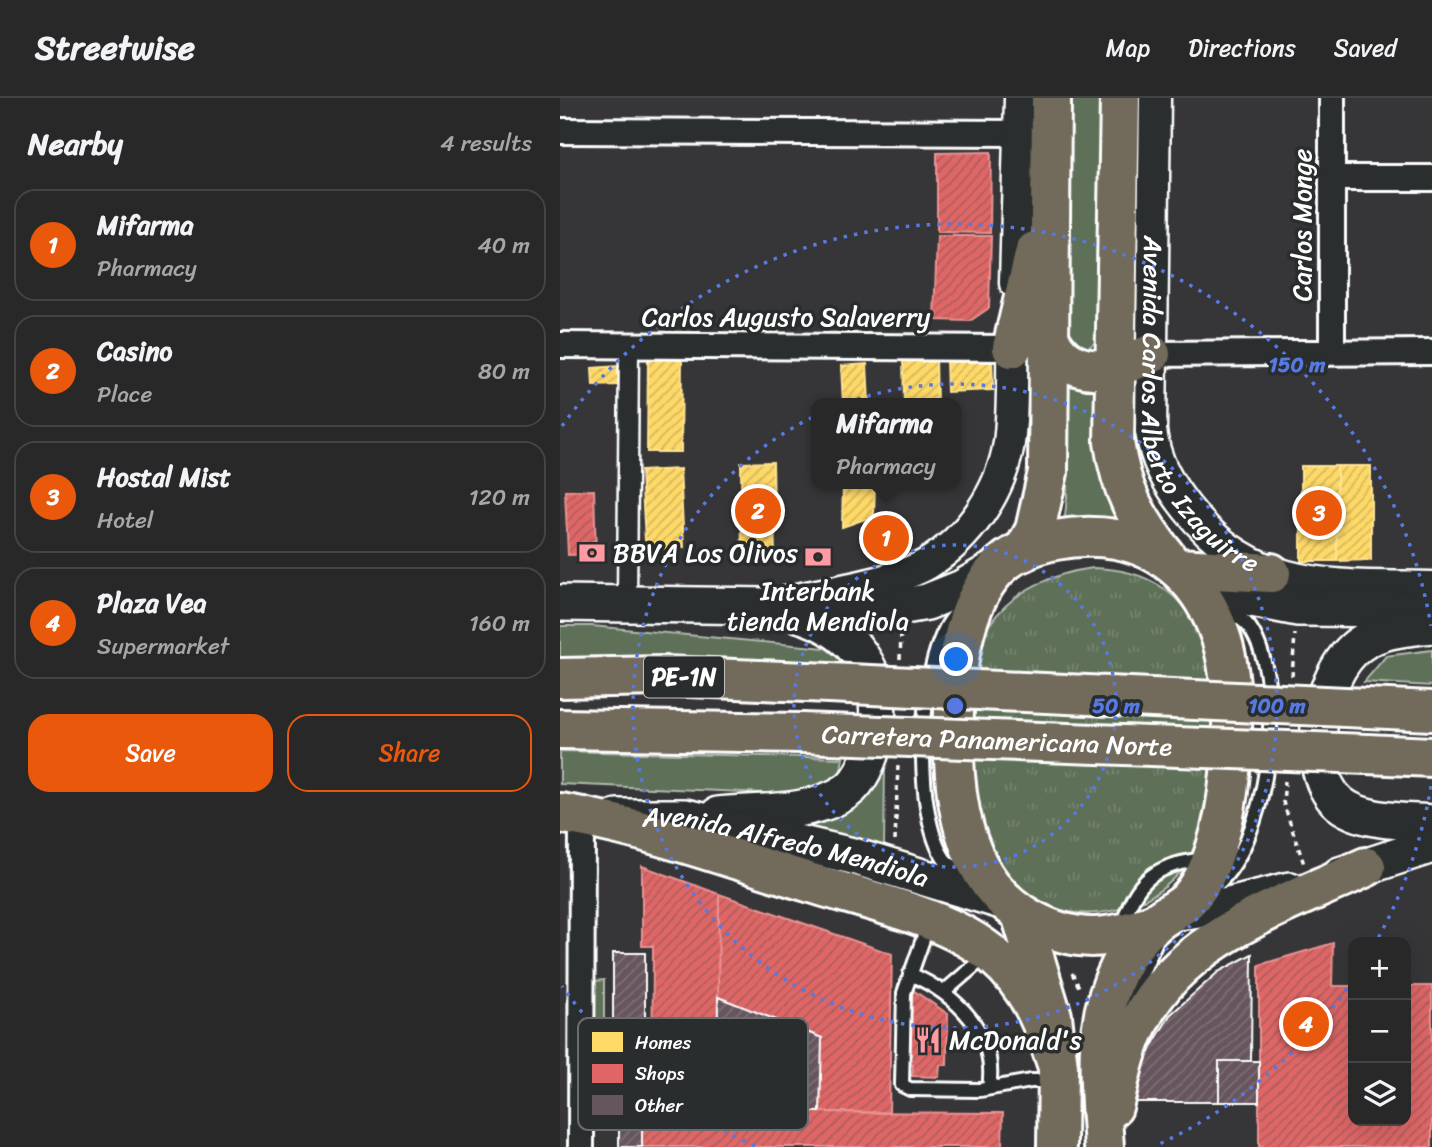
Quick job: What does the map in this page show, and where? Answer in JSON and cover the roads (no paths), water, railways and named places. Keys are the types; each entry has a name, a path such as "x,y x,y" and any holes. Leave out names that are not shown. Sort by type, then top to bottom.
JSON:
{"main road":[{"name":"Avenida Carlos Alberto Izaguirre","path":"1106,1147 1101,1093 1101,1023 1109,994 1131,949 1205,876 1227,801 1230,707 1223,644 1186,578 1129,503 1118,471 1114,442 1120,98"},
{"path":"1031,335 1040,117"},
{"path":"1040,117 1031,335 1048,472 1035,530 1006,561 970,619 956,682 954,760 961,818 971,850 979,869 1008,903 1046,988 1058,1074 1057,1147"},
{"path":"1031,335 1073,364 1098,370 1115,369 1151,354"},
{"path":"560,603 768,606 870,612 911,606 962,588 1006,561 1061,539 1100,536 1125,541 1186,578 1236,596 1297,608 1432,609"},
{"path":"1186,578 1271,573"},
{"path":"685,817 820,804 849,789 869,760 879,713 874,676 855,648 832,629 803,615 768,606"},
{"path":"1432,625 1381,633 1359,644 1341,662 1329,683 1321,711 1319,756 1323,780 1333,798 1346,809 1362,815 1432,823"},
{"name":"Carretera Panamericana Norte","path":"560,678 664,676 1432,712"},
{"name":"Carretera Panamericana Norte","path":"560,729 801,733 1432,757"},
{"path":"567,816 653,832 930,922 990,953 1015,977 1031,999 1058,1074"},
{"name":"Avenida Alfredo Mendiola","path":"567,816 685,817 853,856 1008,903"},
{"path":"1008,903 1052,930 1086,937 1120,936 1169,913 1229,905 1294,889 1432,845"},
{"path":"1106,1147 1113,1107 1131,1041 1144,1012 1165,984 1191,959 1236,927 1366,867"}],"street":[{"path":"1020,98 1040,117"},
{"name":"Avenida Carlos Alberto Izaguirre","path":"1155,98 1151,431 1163,474 1209,533 1236,555 1271,573 1306,583 1432,587"},
{"name":"Carlos Monge","path":"1332,98 1332,352"},
{"path":"560,131 1040,117"},
{"path":"1333,178 1432,178"},
{"path":"768,606 902,574 926,564 961,535 995,491 1006,461 1012,418 1031,335"},
{"name":"Carlos Augusto Salaverry","path":"560,345 629,346 1031,335"},
{"path":"627,604 629,346"},
{"path":"1151,354 1432,352"},
{"path":"567,816 570,1050 578,1099"}],"lane":[{"path":"1101,1093 1117,1034 1169,913 1205,894 1226,878 1245,849 1261,802 1267,751 1269,695 1254,638 1249,627 1235,614 1186,578"},
{"path":"1120,936 1127,908 1139,887 1160,869 1176,861 1212,858"},
{"path":"930,922 904,993 902,1085 910,1089 989,1088 1058,1074"},
{"path":"944,992 990,953"},
{"path":"910,974 944,992 960,1006 983,1037 991,1064 989,1088"}],"place":[{"name":"Casino","path":"758,511"},
{"name":"Hostal Mist","path":"1319,513"},
{"name":"Mifarma","path":"886,538"},
{"name":"BBVA Los Olivos","path":"592,553"},
{"name":"Interbank tienda Mendiola","path":"818,557"},
{"name":"Plaza Vea","path":"1306,1024"},
{"name":"McDonald's","path":"928,1040"}]}
